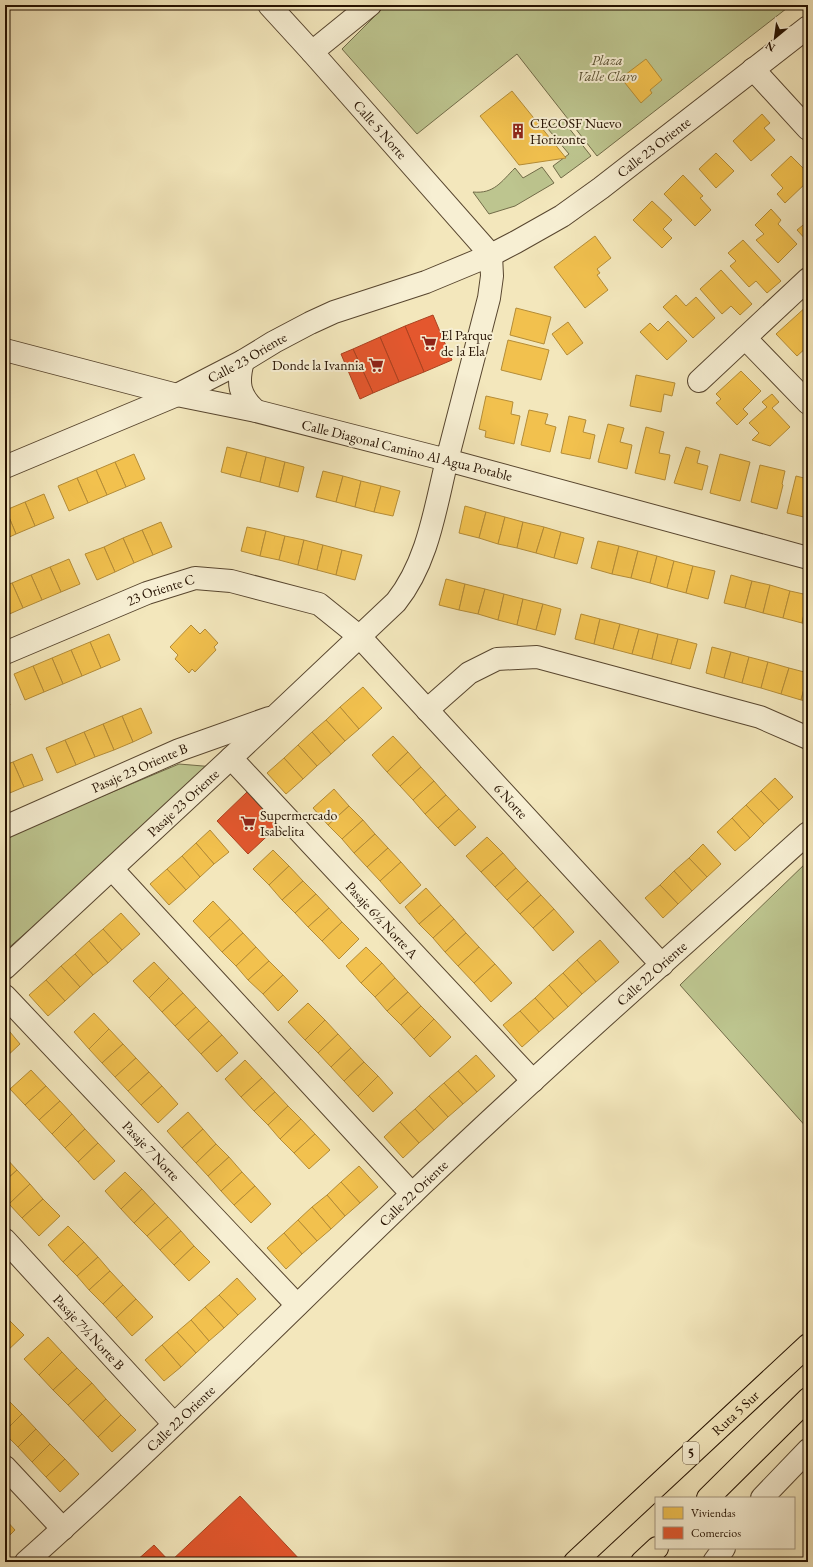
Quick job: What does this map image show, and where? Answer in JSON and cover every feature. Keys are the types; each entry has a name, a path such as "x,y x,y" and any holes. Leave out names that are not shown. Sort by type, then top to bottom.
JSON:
{"highway":[{"name":"Ruta 5 Sur","path":"575,1562 808,1345"},
{"path":"709,1497 808,1399"},
{"path":"642,1562 656,1549"}],"street":[{"name":"Calle 5 Norte","path":"269,5 491,255"},
{"path":"312,52 370,5"},
{"name":"Calle 23 Oriente","path":"5,467 177,394 243,361 274,342 310,323 334,312 426,282 491,255 562,216 808,27"},
{"path":"753,69 808,130"},
{"path":"360,637 396,602 410,582 424,551 489,298 492,276 491,255"},
{"path":"699,381 808,279"},
{"path":"745,338 808,403"},
{"name":"Calle Diagonal Camino Al Agua Potable","path":"5,350 177,394 256,412 448,460 808,558"},
{"path":"243,361 240,388 249,405 256,412"},
{"name":"23 Oriente C","path":"5,653 147,593 195,578 231,581 319,604 360,637"},
{"name":"6 Norte","path":"360,637 662,965"},
{"name":"Pasaje 23 Oriente","path":"5,968 360,637"},
{"path":"427,710 469,673 497,659 537,657 760,717 808,738"},
{"name":"Pasaje 23 Oriente B","path":"5,827 179,750 276,715"},
{"name":"Pasaje 6½ Norte A","path":"231,758 533,1081"},
{"name":"Calle 22 Oriente","path":"26,1562 174,1424 412,1194 533,1081 808,833"},
{"path":"112,869 412,1194"},
{"name":"Pasaje 7 Norte","path":"5,996 297,1305"},
{"name":"Pasaje 7½ Norte B","path":"5,1240 174,1424"},
{"path":"763,1497 808,1450"},
{"path":"5,1467 63,1529"},
{"path":"714,1562 723,1549"}],"green space":[{"name":"Plaza Valle Claro","path":"386,5 791,5 597,156 517,54 417,134 342,49"},
{"path":"561,118 591,156 561,178 553,166 569,154 548,129"},
{"path":"542,167 554,183 515,206 489,214 473,192 492,189 515,168 523,178"},
{"path":"179,764 215,767 5,951 5,837"},
{"path":"808,861 808,1129 680,985"}],"building: Viviendas":[{"path":"646,59 662,80 650,90 652,93 641,103 621,78"},
{"name":"CECOSF Nuevo Horizonte","path":"512,91 566,158 519,165 480,116"},
{"path":"762,114 770,123 764,128 775,140 751,161 733,141"},
{"path":"716,153 734,171 716,188 699,169"},
{"path":"791,156 808,173 808,181 785,203 777,194 783,188 771,175"},
{"path":"683,175 703,196 700,198 711,210 695,226 664,194"},
{"path":"652,201 672,220 663,229 672,238 662,248 633,220"},
{"path":"808,204 808,214 803,208"},
{"path":"771,209 781,220 778,224 797,244 778,263 756,240 764,234 755,225"},
{"path":"808,221 808,242 797,230"},
{"path":"595,236 611,258 597,269 600,273 597,275 608,290 585,308 554,267"},
{"path":"743,240 781,281 767,293 756,281 749,287 730,266 736,261 728,253"},
{"path":"721,270 752,304 740,315 731,306 722,314 700,289"},
{"path":"676,295 686,306 696,297 715,318 693,338 663,307"},
{"path":"808,305 808,346 797,356 776,334"},
{"path":"516,308 551,317 544,344 510,335"},
{"path":"668,321 687,341 667,360 640,332 650,323 658,331"},
{"path":"568,322 583,343 567,355 552,334"},
{"path":"508,340 549,350 541,380 501,370"},
{"path":"741,371 761,391 743,409 748,414 737,425 716,403 721,399 716,394"},
{"path":"636,375 675,383 672,396 664,394 661,412 630,406"},
{"path":"772,394 779,402 772,408 790,427 770,446 752,440 759,433 749,423 767,407 762,402"},
{"path":"486,396 513,402 511,414 520,416 514,444 485,437 486,431 479,429"},
{"path":"529,410 548,414 545,424 556,427 550,452 521,445"},
{"path":"569,416 586,420 583,432 595,435 590,459 561,453"},
{"path":"608,424 624,428 620,442 632,445 627,469 598,462"},
{"path":"646,427 664,432 659,453 670,455 665,480 635,473"},
{"path":"227,447 247,452 240,477 221,472"},
{"path":"686,447 700,451 697,463 708,466 702,490 674,483"},
{"path":"247,452 266,457 260,482 240,477"},
{"path":"134,454 145,479 126,487 115,462"},
{"path":"720,454 750,462 740,501 710,493"},
{"path":"266,457 285,462 279,487 260,482"},
{"path":"115,462 126,487 107,495 96,470"},
{"path":"285,462 304,467 298,492 279,487"},
{"path":"760,465 785,471 777,509 751,502"},
{"path":"96,470 107,495 88,503 77,478"},
{"path":"323,471 343,476 336,502 316,497"},
{"path":"343,476 361,481 355,507 336,502"},
{"path":"796,476 808,479 808,518 787,513"},
{"path":"77,478 88,503 69,511 58,486"},
{"path":"361,481 381,486 374,512 355,507"},
{"path":"381,486 400,491 393,516 374,512"},
{"path":"44,494 54,518 35,526 25,502"},
{"path":"25,502 35,526 16,534 6,510"},
{"path":"465,506 486,512 479,538 459,533"},
{"path":"5,510 16,534 5,539"},
{"path":"486,512 505,517 498,544 479,538"},
{"path":"505,517 523,522 517,548 498,544"},
{"path":"161,522 172,547 153,555 142,530"},
{"path":"523,522 544,527 536,553 517,548"},
{"path":"247,527 266,531 260,556 241,551"},
{"path":"544,527 561,532 554,558 536,553"},
{"path":"142,530 153,555 134,563 123,538"},
{"path":"266,531 285,536 279,560 260,556"},
{"path":"561,532 584,538 577,564 554,558"},
{"path":"285,536 304,540 298,565 279,560"},
{"path":"123,538 134,563 115,572 104,547"},
{"path":"304,540 323,545 317,570 298,565"},
{"path":"598,541 619,546 612,574 591,568"},
{"path":"323,545 342,550 336,575 317,570"},
{"path":"619,546 638,551 631,578 612,574"},
{"path":"104,547 115,572 97,580 85,554"},
{"path":"342,550 362,555 355,580 336,575"},
{"path":"638,551 657,556 650,583 631,578"},
{"path":"657,556 674,561 667,588 650,583"},
{"path":"69,559 80,584 61,592 50,567"},
{"path":"674,561 693,566 686,593 667,588"},
{"path":"693,566 715,571 708,599 686,593"},
{"path":"50,567 61,592 42,600 31,575"},
{"path":"31,575 42,600 23,608 12,583"},
{"path":"731,575 752,581 745,608 724,603"},
{"path":"446,579 465,584 459,610 439,605"},
{"path":"752,581 770,585 763,613 745,608"},
{"path":"12,583 23,608 5,616 5,586"},
{"path":"465,584 485,589 478,614 459,610"},
{"path":"770,585 790,591 783,618 763,613"},
{"path":"485,589 504,594 498,620 478,614"},
{"path":"790,591 808,595 802,623 783,618"},
{"path":"504,594 523,599 517,625 498,620"},
{"path":"808,598 808,625 802,623"},
{"path":"523,599 543,604 536,630 517,625"},
{"path":"543,604 561,609 555,635 536,630"},
{"path":"581,614 600,619 594,644 575,639"},
{"path":"600,619 620,624 613,649 594,644"},
{"path":"620,624 639,629 632,654 613,649"},
{"path":"191,625 200,634 205,629 218,643 214,647 216,650 195,672 192,669 189,673 175,659 178,655 170,647"},
{"path":"639,629 658,634 652,659 632,654"},
{"path":"109,634 120,660 101,668 90,642"},
{"path":"658,634 678,639 671,664 652,659"},
{"path":"678,639 697,644 690,669 671,664"},
{"path":"90,642 101,668 82,676 71,650"},
{"path":"712,647 731,652 724,678 706,673"},
{"path":"71,650 82,676 63,684 52,658"},
{"path":"731,652 749,657 742,683 724,678"},
{"path":"749,657 768,662 761,688 742,683"},
{"path":"52,658 63,684 44,692 33,666"},
{"path":"768,662 789,668 781,694 761,688"},
{"path":"33,666 44,692 25,700 14,674"},
{"path":"789,668 808,673 801,700 781,694"},
{"path":"808,675 808,701 801,700"},
{"path":"363,687 382,708 359,729 340,707"},
{"path":"5,692 10,705 5,707"},
{"path":"340,707 359,729 345,741 326,720"},
{"path":"141,708 152,733 133,742 122,716"},
{"path":"122,716 133,742 114,750 103,724"},
{"path":"326,720 345,741 331,754 312,732"},
{"path":"103,724 114,750 95,757 84,732"},
{"path":"84,732 95,757 76,765 65,740"},
{"path":"312,732 331,754 317,766 298,745"},
{"path":"393,736 408,752 387,772 372,755"},
{"path":"65,740 76,765 57,773 46,748"},
{"path":"298,745 317,766 303,779 284,758"},
{"path":"408,752 421,767 400,786 387,772"},
{"path":"32,754 43,780 24,787 13,762"},
{"path":"284,758 303,779 286,794 267,773"},
{"path":"13,762 24,787 5,795 5,765"},
{"path":"421,767 434,781 413,800 400,786"},
{"path":"775,778 793,797 779,810 761,791"},
{"path":"434,781 446,795 425,814 413,800"},
{"path":"334,789 349,806 328,825 313,808"},
{"path":"761,791 779,810 764,824 746,805"},
{"path":"446,795 459,809 438,828 425,814"},
{"path":"746,805 764,824 750,838 732,818"},
{"path":"349,806 363,820 342,839 328,825"},
{"path":"459,809 476,827 455,846 438,828"},
{"path":"732,818 750,838 735,851 717,832"},
{"path":"363,820 375,834 354,853 342,839"},
{"path":"210,830 229,852 214,864 196,843"},
{"path":"375,834 388,848 367,867 354,853"},
{"path":"487,837 503,853 481,872 466,856"},
{"path":"196,843 214,864 200,877 182,856"},
{"path":"703,844 721,864 707,877 689,858"},
{"path":"388,848 401,862 380,881 367,867"},
{"path":"273,850 289,866 269,885 253,869"},
{"path":"503,853 516,868 495,887 481,872"},
{"path":"182,856 200,877 186,890 167,869"},
{"path":"689,858 707,877 692,891 674,871"},
{"path":"401,862 421,885 400,904 380,881"},
{"path":"289,866 303,881 282,900 269,885"},
{"path":"516,868 528,881 507,900 495,887"},
{"path":"167,869 186,890 169,905 150,884"},
{"path":"674,871 692,891 678,904 660,885"},
{"path":"303,881 316,894 295,913 282,900"},
{"path":"528,881 541,895 520,914 507,900"},
{"path":"660,885 678,904 663,918 645,898"},
{"path":"426,888 441,905 419,924 405,907"},
{"path":"316,894 329,908 308,927 295,913"},
{"path":"541,895 554,909 533,928 520,914"},
{"path":"213,901 230,919 209,938 193,921"},
{"path":"441,905 454,919 433,938 419,924"},
{"path":"329,908 342,922 322,941 308,927"},
{"path":"554,909 574,932 553,951 533,928"},
{"path":"121,913 140,934 122,950 103,929"},
{"path":"230,919 243,933 222,952 209,938"},
{"path":"454,919 466,933 445,952 433,938"},
{"path":"342,922 359,939 339,959 322,941"},
{"path":"103,929 122,950 108,963 89,941"},
{"path":"243,933 256,947 236,966 222,952"},
{"path":"466,933 479,947 458,966 445,952"},
{"path":"600,940 619,962 596,982 577,960"},
{"path":"89,941 108,963 93,975 75,954"},
{"path":"256,947 269,961 248,980 236,966"},
{"path":"366,947 382,963 361,983 346,966"},
{"path":"479,947 495,964 474,983 458,966"},
{"path":"75,954 93,975 80,987 61,966"},
{"path":"577,960 596,982 582,994 563,973"},
{"path":"269,961 283,975 263,994 248,980"},
{"path":"154,962 169,978 149,998 133,981"},
{"path":"382,963 395,978 375,997 361,983"},
{"path":"495,964 512,983 491,1002 474,983"},
{"path":"61,966 80,987 65,1001 46,980"},
{"path":"563,973 582,994 568,1007 549,985"},
{"path":"283,975 298,991 278,1011 263,994"},
{"path":"169,978 183,993 162,1012 149,998"},
{"path":"395,978 408,992 387,1011 375,997"},
{"path":"46,980 65,1001 48,1016 29,995"},
{"path":"549,985 568,1007 554,1019 535,998"},
{"path":"408,992 421,1006 401,1025 387,1011"},
{"path":"183,993 196,1007 175,1026 162,1012"},
{"path":"535,998 554,1019 539,1032 520,1011"},
{"path":"308,1003 325,1020 305,1040 288,1022"},
{"path":"421,1006 434,1019 414,1039 401,1025"},
{"path":"196,1007 209,1021 188,1040 175,1026"},
{"path":"520,1011 539,1032 522,1047 503,1025"},
{"path":"94,1013 109,1029 89,1049 74,1032"},
{"path":"434,1019 451,1037 430,1057 414,1039"},
{"path":"325,1020 338,1034 318,1053 305,1040"},
{"path":"209,1021 222,1035 201,1054 188,1040"},
{"path":"5,1026 20,1044 5,1058"},
{"path":"109,1029 123,1044 102,1063 89,1049"},
{"path":"338,1034 351,1048 331,1067 318,1053"},
{"path":"222,1035 238,1053 217,1072 201,1054"},
{"path":"123,1044 136,1058 115,1077 102,1063"},
{"path":"351,1048 364,1062 344,1081 331,1067"},
{"path":"476,1055 495,1076 477,1092 458,1071"},
{"path":"136,1058 149,1072 128,1091 115,1077"},
{"path":"245,1060 262,1078 241,1097 225,1079"},
{"path":"364,1062 378,1076 358,1096 344,1081"},
{"path":"31,1070 46,1086 25,1105 10,1089"},
{"path":"458,1071 477,1092 463,1104 444,1083"},
{"path":"149,1072 162,1086 141,1105 128,1091"},
{"path":"378,1076 393,1093 373,1112 358,1096"},
{"path":"262,1078 275,1092 254,1111 241,1097"},
{"path":"444,1083 463,1104 448,1117 429,1096"},
{"path":"46,1086 60,1101 39,1120 25,1105"},
{"path":"162,1086 178,1104 158,1123 141,1105"},
{"path":"275,1092 288,1106 268,1125 254,1111"},
{"path":"429,1096 448,1117 434,1130 415,1109"},
{"path":"60,1101 72,1114 52,1134 39,1120"},
{"path":"288,1106 301,1119 280,1139 268,1125"},
{"path":"415,1109 434,1130 419,1143 400,1122"},
{"path":"188,1112 203,1129 182,1148 167,1131"},
{"path":"72,1114 85,1129 65,1148 52,1134"},
{"path":"301,1119 315,1134 294,1153 280,1139"},
{"path":"400,1122 419,1143 403,1158 384,1137"},
{"path":"85,1129 98,1143 78,1162 65,1148"},
{"path":"203,1129 216,1144 196,1163 182,1148"},
{"path":"315,1134 330,1150 309,1169 294,1153"},
{"path":"98,1143 115,1161 94,1180 78,1162"},
{"path":"216,1144 229,1157 208,1176 196,1163"},
{"path":"5,1157 17,1170 5,1181"},
{"path":"229,1157 242,1172 221,1191 208,1176"},
{"path":"359,1166 378,1187 360,1203 341,1182"},
{"path":"17,1170 30,1184 9,1204 5,1199 5,1181"},
{"path":"125,1172 142,1189 121,1209 105,1191"},
{"path":"242,1172 255,1186 234,1205 221,1191"},
{"path":"341,1182 360,1203 345,1216 327,1195"},
{"path":"30,1184 43,1199 22,1218 9,1204"},
{"path":"255,1186 271,1204 251,1223 234,1205"},
{"path":"142,1189 155,1203 134,1223 121,1209"},
{"path":"327,1195 345,1216 331,1229 312,1207"},
{"path":"43,1199 60,1216 39,1236 22,1218"},
{"path":"155,1203 168,1217 147,1236 134,1223"},
{"path":"312,1207 331,1229 317,1241 298,1220"},
{"path":"168,1217 181,1231 160,1250 147,1236"},
{"path":"298,1220 317,1241 302,1254 284,1233"},
{"path":"68,1226 84,1242 63,1262 48,1245"},
{"path":"181,1231 194,1246 174,1265 160,1250"},
{"path":"284,1233 302,1254 286,1269 267,1248"},
{"path":"84,1242 98,1257 77,1276 63,1262"},
{"path":"194,1246 210,1262 189,1281 174,1265"},
{"path":"98,1257 110,1271 89,1290 77,1276"},
{"path":"110,1271 123,1285 103,1304 89,1290"},
{"path":"237,1278 256,1299 238,1315 219,1295"},
{"path":"123,1285 136,1299 116,1318 103,1304"},
{"path":"219,1295 238,1315 224,1328 205,1307"},
{"path":"136,1299 153,1317 132,1336 116,1318"},
{"path":"205,1307 224,1328 209,1341 191,1320"},
{"path":"9,1320 24,1335 5,1353 5,1323"},
{"path":"191,1320 209,1341 196,1353 177,1332"},
{"path":"177,1332 196,1353 181,1367 162,1345"},
{"path":"48,1337 62,1352 39,1375 24,1359"},
{"path":"162,1345 181,1367 164,1381 145,1360"},
{"path":"62,1352 77,1368 53,1390 39,1375"},
{"path":"77,1368 92,1383 68,1405 53,1390"},
{"path":"92,1383 106,1399 83,1421 68,1405"},
{"path":"106,1399 121,1415 98,1437 83,1421"},
{"path":"8,1400 22,1414 5,1431 5,1403"},
{"path":"22,1414 36,1429 18,1447 5,1434 5,1431"},
{"path":"121,1415 136,1430 112,1452 98,1437"},
{"path":"36,1429 50,1444 32,1462 18,1447"},
{"path":"50,1444 65,1459 46,1477 32,1462"},
{"path":"65,1459 79,1474 60,1492 46,1477"},
{"path":"5,1519 15,1530 5,1540"}],"building: Comercios":[{"name":"El Parque de la Ela","path":"433,315 452,360 424,372 405,326"},
{"path":"405,326 424,372 399,382 380,337"},
{"name":"Donde la Ivannia","path":"380,337 399,382 373,393 353,349"},
{"path":"353,349 373,393 360,399 341,354"},
{"name":"Supermercado Isabelita","path":"247,792 278,826 248,854 217,821"},
{"path":"240,1496 302,1562 170,1562"},
{"path":"154,1545 170,1562 135,1562"}],"place":[{"name":"CECOSF Nuevo Horizonte","path":"518,131"},
{"name":"El Parque de la Ela","path":"429,343"},
{"name":"Donde la Ivannia","path":"376,365"},
{"name":"Supermercado Isabelita","path":"248,823"}]}
